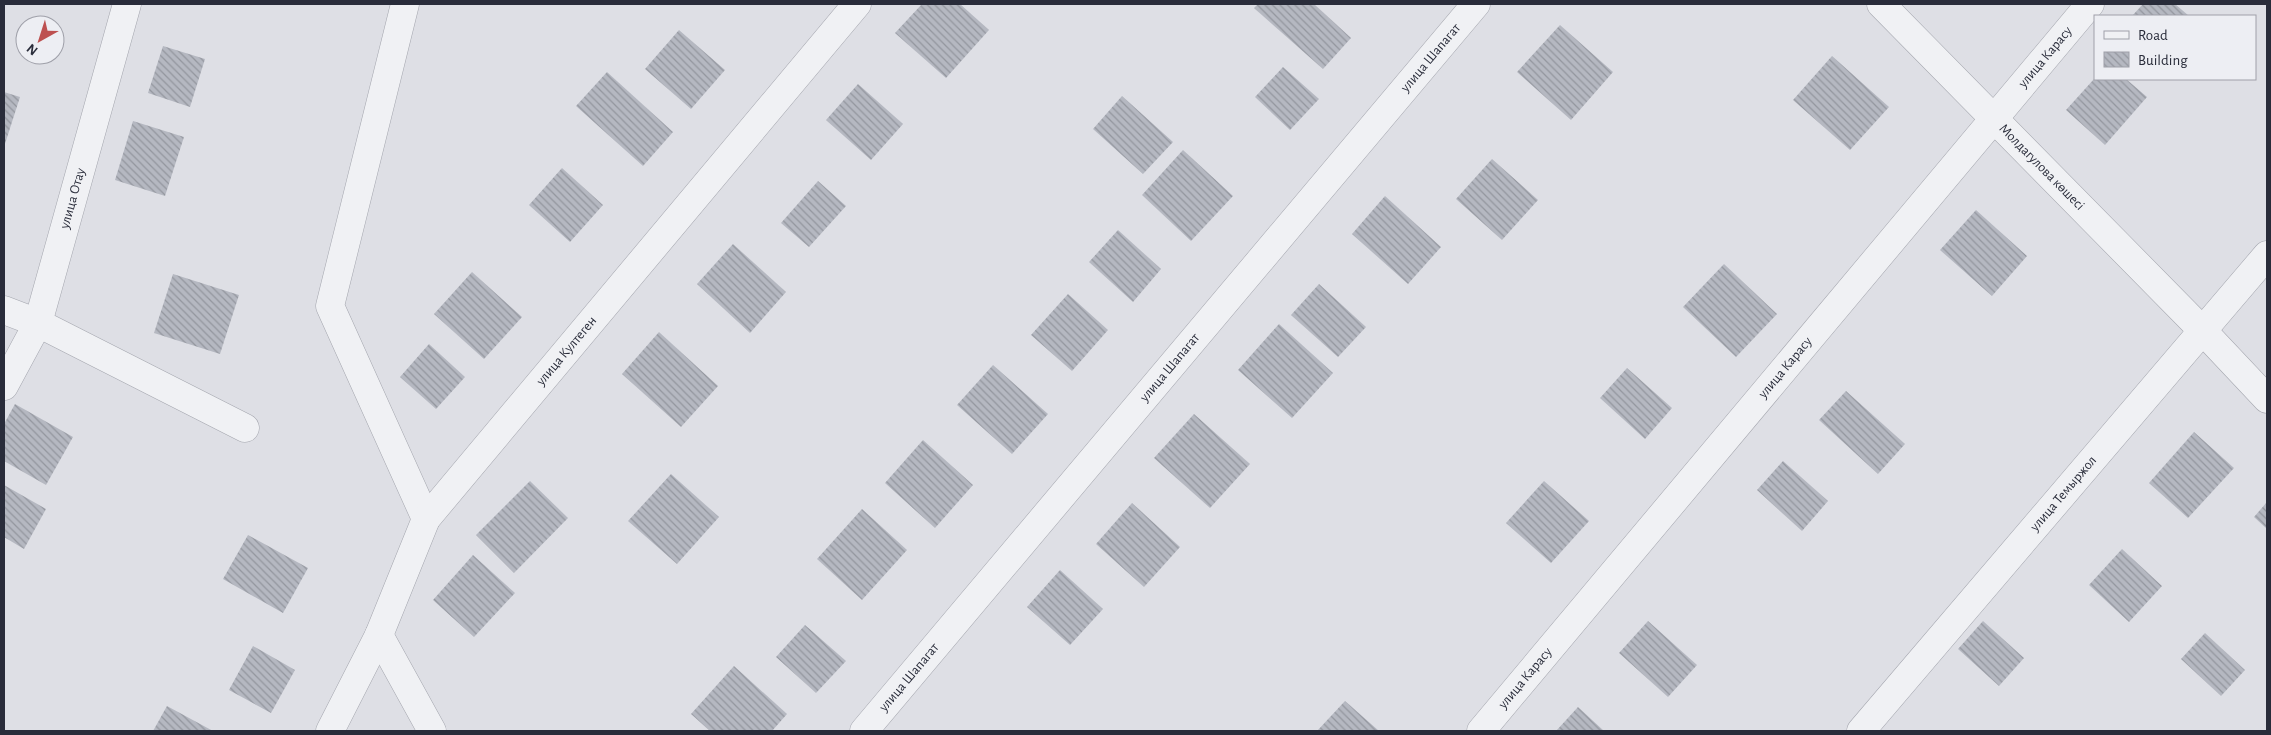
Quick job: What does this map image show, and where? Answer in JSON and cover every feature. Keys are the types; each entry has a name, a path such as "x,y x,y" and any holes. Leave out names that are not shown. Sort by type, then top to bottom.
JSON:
{"street":[{"name":"улица Отау","path":"4,386 38,324 127,4"},
{"path":"405,4 330,306 426,519"},
{"name":"улица Култеген","path":"330,731 379,635 426,519 857,4"},
{"name":"улица Шапагат","path":"864,731 1476,4"},
{"name":"Молдагулова көшесі","path":"1881,4 2203,331 2267,399"},
{"name":"улица Карасу","path":"1481,731 2090,4"},
{"name":"улица Темыржол","path":"1861,731 2267,255"},
{"path":"4,310 38,324 245,428"},
{"path":"379,635 432,731"}],"building":[{"path":"922,4 960,4 989,30 946,78 895,33"},
{"path":"1258,4 1314,4 1351,38 1323,69 1254,8"},
{"path":"2143,4 2175,4 2188,15 2133,15"},
{"path":"1560,25 1613,72 1571,120 1517,72"},
{"path":"679,30 725,70 691,109 645,69"},
{"path":"163,46 205,59 190,107 148,93"},
{"path":"1832,56 1889,107 1850,150 1793,100"},
{"path":"1283,67 1319,99 1290,130 1255,97"},
{"path":"607,72 673,132 643,166 576,106"},
{"path":"2094,79 2127,80 2147,97 2105,145 2066,110"},
{"path":"858,84 903,124 871,160 826,120"},
{"path":"4,92 20,97 4,147"},
{"path":"1122,96 1173,142 1143,174 1093,129"},
{"path":"133,121 184,137 165,196 115,180"},
{"path":"1183,150 1233,196 1191,241 1142,195"},
{"path":"1492,159 1538,200 1502,240 1456,199"},
{"path":"562,168 603,205 570,242 529,205"},
{"path":"818,181 846,206 809,247 781,223"},
{"path":"1385,196 1441,247 1408,284 1352,234"},
{"path":"1976,210 2027,256 1992,296 1940,250"},
{"path":"1118,230 1161,269 1133,302 1089,262"},
{"path":"733,244 786,292 750,333 697,284"},
{"path":"1724,264 1777,314 1736,357 1683,307"},
{"path":"472,272 522,317 484,359 434,314"},
{"path":"173,274 239,295 220,354 154,333"},
{"path":"1319,284 1366,327 1338,357 1291,315"},
{"path":"1068,294 1108,330 1072,371 1031,335"},
{"path":"1279,324 1333,373 1292,418 1238,370"},
{"path":"659,332 718,386 681,427 622,374"},
{"path":"429,344 465,377 436,409 400,377"},
{"path":"993,365 1048,414 1012,454 957,405"},
{"path":"1627,368 1672,408 1645,439 1600,398"},
{"path":"1846,391 1905,444 1878,474 1819,420"},
{"path":"15,404 73,437 46,485 4,461 4,424"},
{"path":"1194,414 1250,464 1210,508 1154,458"},
{"path":"2194,432 2234,468 2188,518 2149,483"},
{"path":"923,440 973,485 935,528 885,483"},
{"path":"1783,461 1828,501 1802,531 1757,490"},
{"path":"671,474 719,517 677,564 628,521"},
{"path":"530,481 568,518 514,573 476,535"},
{"path":"1544,481 1589,521 1551,563 1506,523"},
{"path":"4,485 46,509 24,549 4,537"},
{"path":"2267,502 2267,529 2254,517"},
{"path":"1132,503 1180,547 1144,587 1096,544"},
{"path":"862,509 907,550 862,600 817,559"},
{"path":"248,535 308,568 283,613 223,579"},
{"path":"2122,549 2162,586 2129,622 2089,585"},
{"path":"473,555 515,593 474,637 433,600"},
{"path":"1060,570 1103,609 1070,645 1027,607"},
{"path":"1648,621 1697,665 1668,697 1619,653"},
{"path":"1983,621 2024,658 1999,686 1958,649"},
{"path":"805,625 846,661 816,693 776,657"},
{"path":"2205,633 2245,670 2221,696 2181,659"},
{"path":"253,646 295,670 271,713 229,690"},
{"path":"734,666 787,714 772,731 710,731 691,714"},
{"path":"1345,701 1379,731 1317,731"},
{"path":"167,706 213,731 153,731"},
{"path":"1578,707 1604,731 1556,731"}]}
